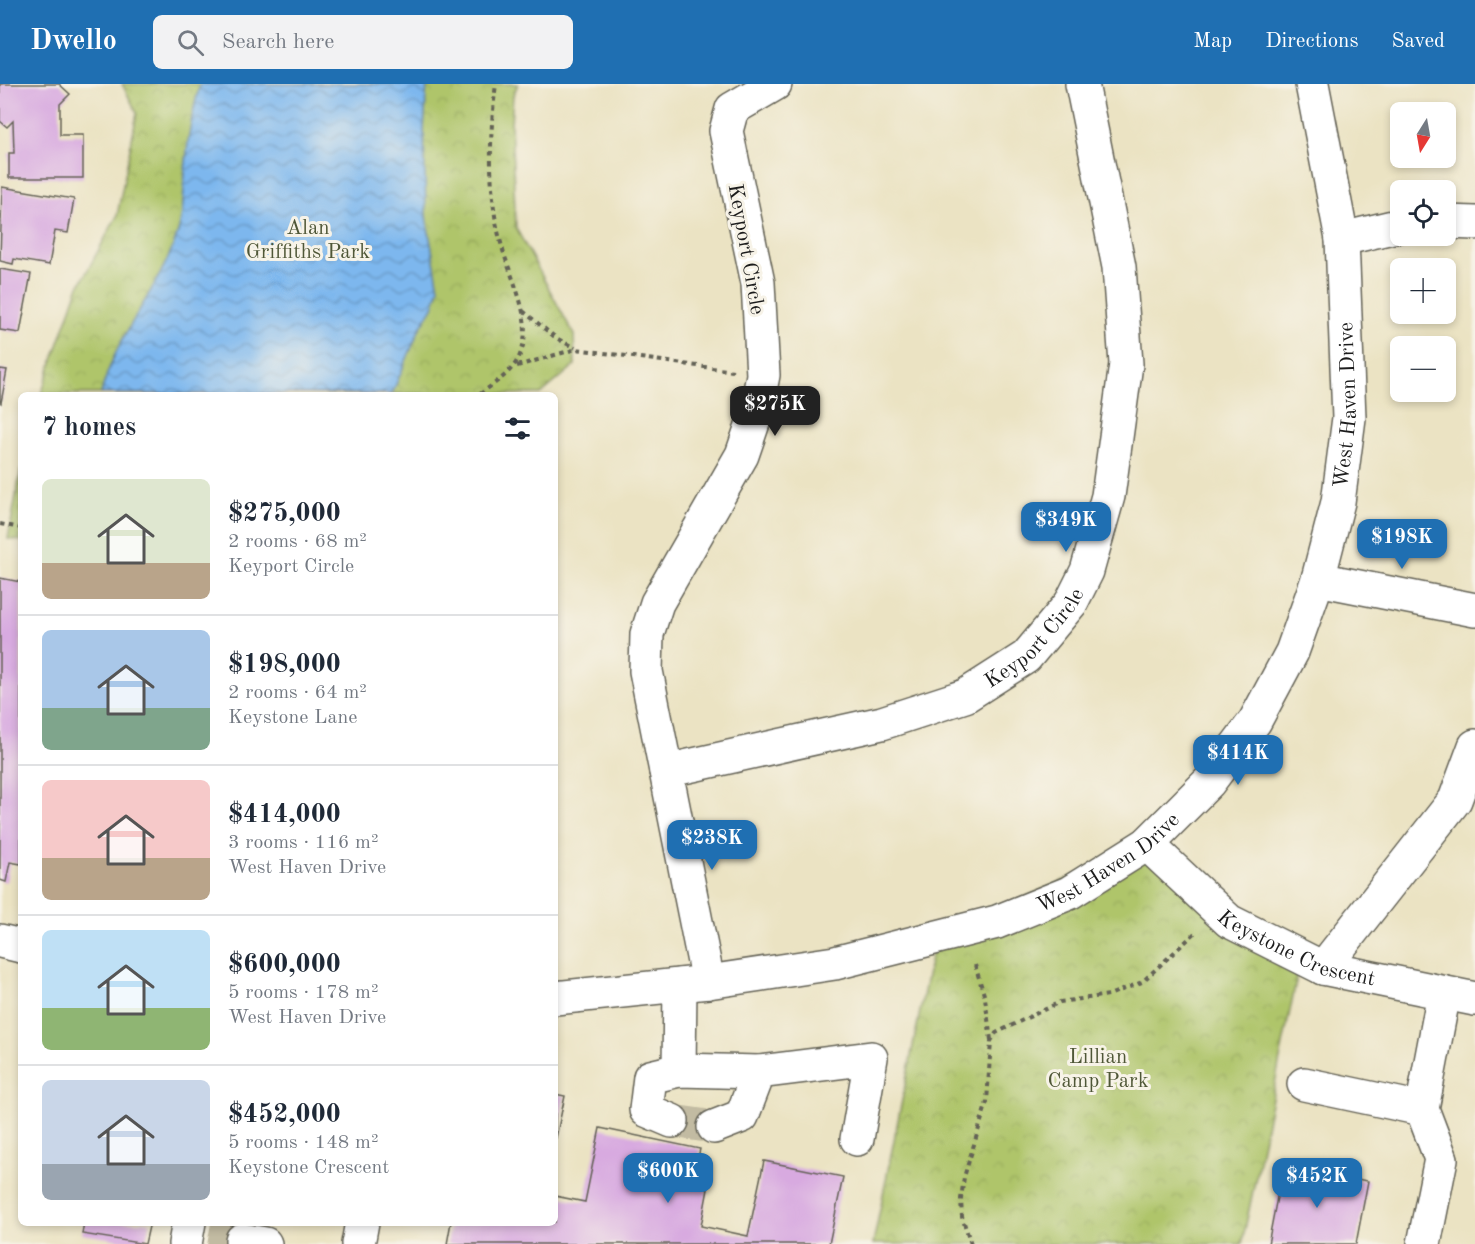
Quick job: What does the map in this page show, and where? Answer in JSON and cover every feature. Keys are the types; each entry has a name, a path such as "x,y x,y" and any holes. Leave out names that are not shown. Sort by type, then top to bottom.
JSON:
{"street":[{"name":"Keyport Circle","path":"679,1070 694,984 666,771 646,670 647,634 657,603 742,455 755,417 764,375 758,284 726,131 732,109 775,84"},
{"name":"Keyport Circle","path":"666,771 882,723 965,696 1026,657 1071,603 1087,571 1108,496 1125,364 1119,267 1082,84"},
{"name":"West Haven Drive","path":"558,998 694,984 835,963 997,922 1069,893 1147,844 1209,782 1255,721 1292,651 1318,579 1338,502 1349,418 1342,239 1312,84"},
{"path":"1456,222 1475,223"},
{"path":"1342,239 1390,228"},
{"path":"1318,579 1475,610"},
{"path":"1323,968 1465,802 1475,746"},
{"name":"Keystone Crescent","path":"1147,844 1229,921 1323,968 1460,996"},
{"path":"0,942 18,945"},
{"path":"1424,1244 1441,1159 1422,1109 1460,996"},
{"path":"672,1121 646,1110 650,1077 679,1070 759,1072 871,1058 857,1139"},
{"path":"714,1127 742,1116 759,1072"},
{"path":"1304,1084 1422,1109"},
{"path":"257,1242 268,1226"}],"path":[{"path":"496,84 490,140 493,198 501,243 522,311 525,330 523,347 516,366"},
{"path":"522,311 556,338 576,349 764,375"},
{"path":"483,392 516,366 576,349"},
{"path":"0,524 18,527"},
{"path":"991,1041 1005,1027 1060,1002 1109,995 1142,982 1195,933"},
{"path":"971,1244 962,1217 961,1199 964,1177 987,1102 991,1041 985,998 975,965"}],"green space":[{"name":"Alan Griffiths Park","path":"122,84 518,84 513,96 511,124 516,228 574,335 575,365 543,392 42,392 78,288 117,216 137,113"},
{"path":"18,485 18,541 8,539"},
{"name":"Lillian Camp Park","path":"1147,844 1301,957 1242,1244 873,1244 935,937"}],"water":[{"path":"200,84 427,84 424,130 426,216 439,288 433,308 420,328 393,392 102,392 107,373 125,334 158,278 179,229 193,112"}],"building":[{"path":"0,84 59,84 70,94 60,104 60,135 83,135 83,178 9,178 9,153 14,153 13,121 7,127 0,121"},
{"path":"2,187 74,199 68,233 55,231 49,265 14,259 13,264 0,261"},
{"path":"0,269 31,274 20,333 0,330"},
{"path":"0,369 7,370 1,403 0,402"},
{"path":"0,578 18,581 18,863 10,862 6,882 0,880"},
{"path":"558,1095 565,1096 558,1129"},
{"path":"600,1128 700,1149 692,1185 708,1189 701,1226 748,1236 764,1161 843,1177 829,1244 447,1244 450,1226 558,1226 558,1197 585,1202"},
{"path":"1283,1166 1368,1181 1356,1244 1268,1244"},
{"path":"83,1226 149,1226 145,1244 82,1234"}],"tunnel":[{"path":"672,1121 714,1127"},
{"path":"209,1234 242,1240"}]}
